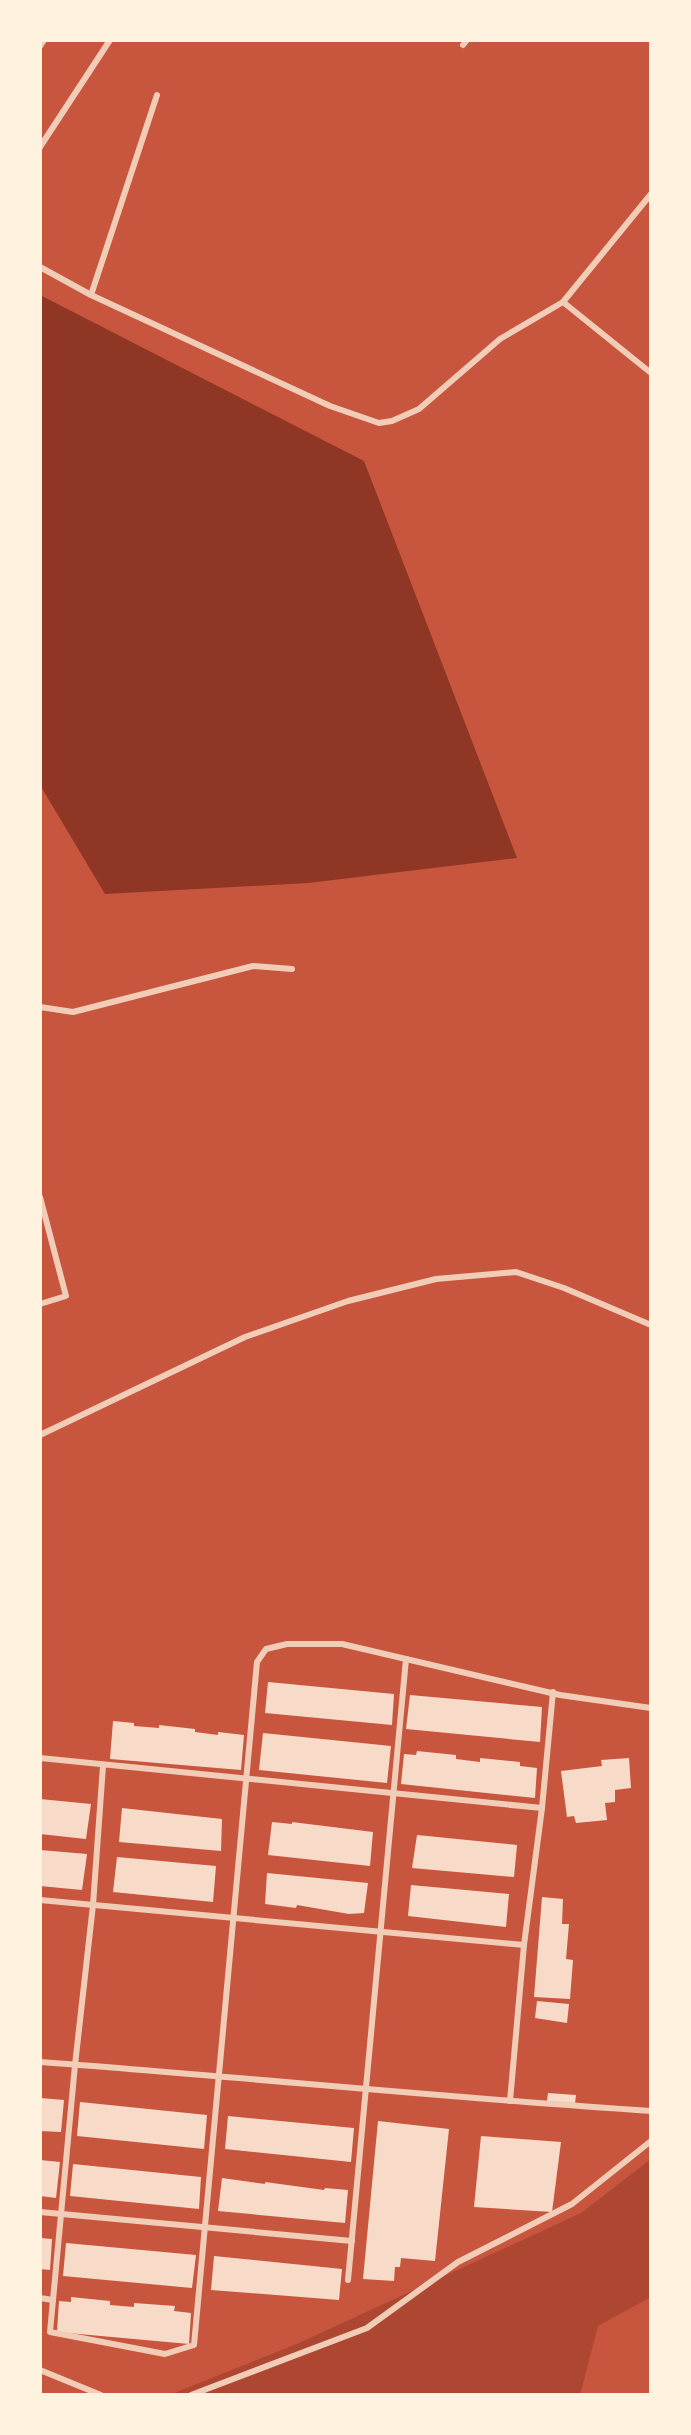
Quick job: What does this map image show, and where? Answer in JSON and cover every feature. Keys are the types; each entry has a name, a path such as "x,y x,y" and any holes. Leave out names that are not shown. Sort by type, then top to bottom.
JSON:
{"lane":[{"path":"40,46 44,40"},
{"path":"40,147 110,40"},
{"path":"91,295 157,95"},
{"path":"40,267 91,295 330,406 379,423 392,421 419,409 500,339 563,302 651,194"},
{"path":"563,302 651,373"},
{"path":"40,1007 73,1012 253,966 292,969"},
{"path":"40,1197 66,1296 40,1304"},
{"path":"40,1435 245,1337 348,1301 436,1279 516,1272 564,1288 651,1325"},
{"path":"103,1766 93,1905 50,2332 165,2354 194,2345 257,1662 266,1649 287,1644 342,1644 553,1692 651,1708"},
{"path":"348,2280 406,1659"},
{"path":"510,2101 553,1692"},
{"path":"40,1758 542,1808"},
{"path":"40,1900 524,1945"},
{"path":"40,2062 366,2091 651,2111"},
{"path":"191,2395 367,2328 458,2262 572,2204 651,2141"},
{"path":"40,2212 352,2241"},
{"path":"40,2298 53,2300"},
{"path":"40,2370 101,2395"}],"shaded area":[{"path":"40,295 364,461 517,858 308,883 105,894 40,785"},
{"path":"651,2159 651,2297 598,2326 580,2395 169,2395 299,2343 581,2213"}],"building":[{"path":"268,1682 394,1694 392,1725 265,1713"},
{"path":"410,1695 542,1707 540,1742 406,1729"},
{"path":"113,1721 134,1723 134,1726 195,1729 195,1732 218,1735 218,1732 244,1735 241,1770 110,1759"},
{"path":"263,1733 391,1746 387,1783 259,1770"},
{"path":"417,1751 456,1755 456,1759 480,1762 480,1758 520,1762 520,1766 537,1768 535,1798 401,1784 404,1754 416,1755"},
{"path":"629,1758 631,1788 615,1790 615,1802 605,1803 607,1820 576,1823 574,1816 567,1817 561,1771 602,1766 601,1760"},
{"path":"40,1799 91,1804 86,1839 40,1834"},
{"path":"122,1808 222,1819 221,1851 119,1842"},
{"path":"272,1822 373,1832 370,1866 268,1855"},
{"path":"417,1835 517,1845 514,1877 412,1868"},
{"path":"40,1850 87,1854 82,1890 40,1886"},
{"path":"117,1857 216,1866 213,1902 113,1892"},
{"path":"267,1873 368,1883 364,1913 265,1904"},
{"path":"411,1885 509,1894 506,1927 408,1916"},
{"path":"542,1897 563,1899 562,1924 569,1924 566,1959 573,1960 570,1999 534,1997"},
{"path":"537,2001 569,2004 567,2023 535,2018"},
{"path":"548,2093 576,2095 575,2104 547,2101"},
{"path":"40,2098 64,2100 61,2132 40,2131"},
{"path":"80,2102 207,2115 204,2149 77,2136"},
{"path":"228,2116 354,2128 351,2162 225,2149"},
{"path":"378,2121 449,2129 435,2261 401,2258 400,2267 395,2267 394,2281 363,2279"},
{"path":"481,2136 561,2142 552,2212 474,2207"},
{"path":"40,2160 60,2162 56,2198 40,2196"},
{"path":"73,2164 201,2177 199,2209 70,2196"},
{"path":"222,2178 348,2190 345,2223 218,2211"},
{"path":"40,2238 52,2239 50,2270 40,2269"},
{"path":"66,2243 196,2255 192,2288 63,2276"},
{"path":"214,2256 342,2269 339,2300 211,2290"},
{"path":"71,2297 110,2301 110,2305 175,2306 174,2311 191,2313 189,2344 57,2332 59,2301 71,2302"}]}
